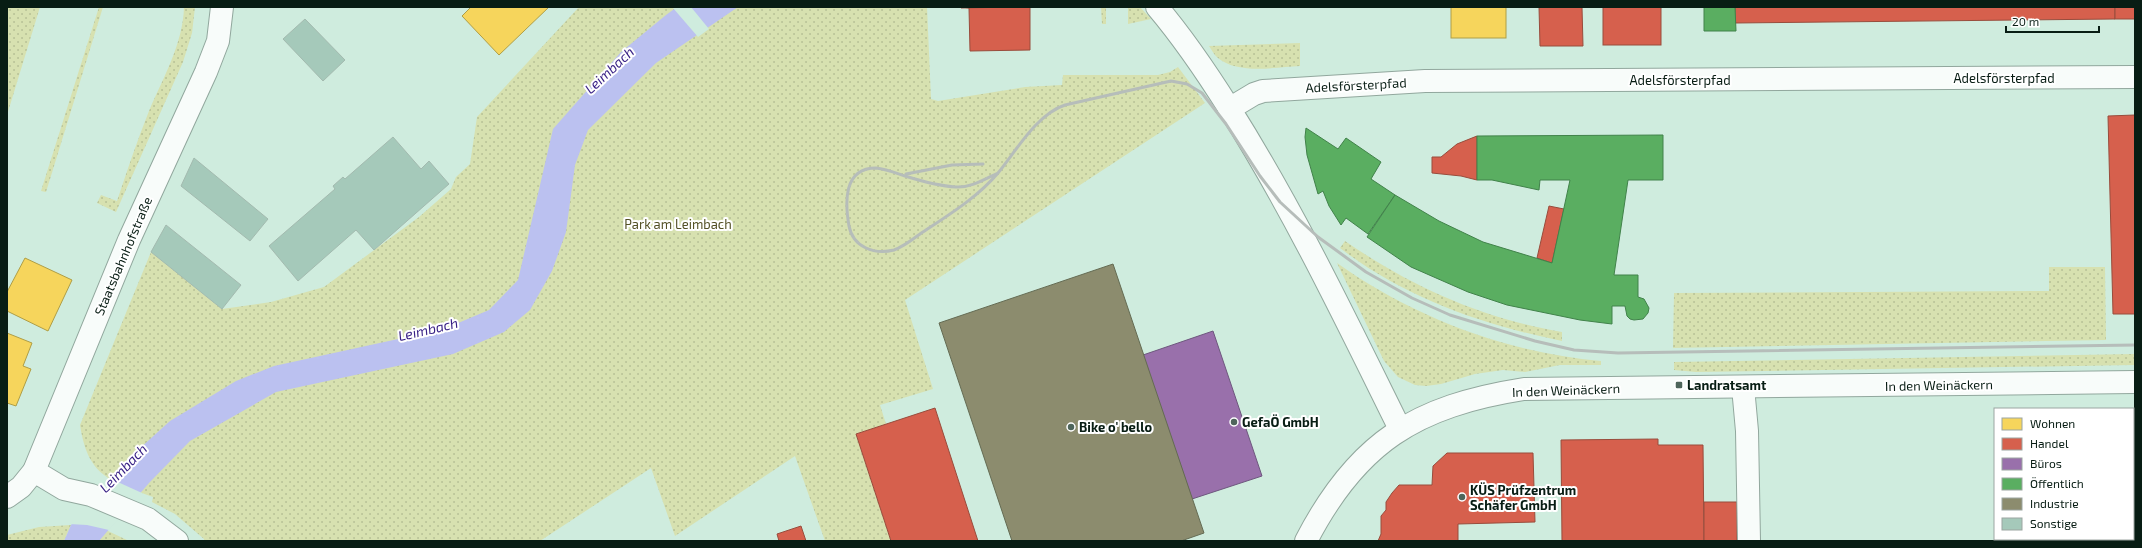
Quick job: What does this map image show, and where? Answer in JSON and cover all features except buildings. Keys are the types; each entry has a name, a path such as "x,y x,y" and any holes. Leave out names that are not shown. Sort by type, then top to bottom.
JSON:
{"street":[{"name":"Staatsbahnhofstraße","path":"7,497 21,487 34,471 129,240 206,72 218,41 222,7"},
{"path":"1157,7 1202,66 1253,145 1300,230 1400,429"},
{"name":"Adelsförsterpfad","path":"1229,109 1254,94 1263,91 1425,81 2135,77"},
{"name":"In den Weinäckern","path":"1306,541 1330,499 1351,472 1378,444 1400,429 1430,414 1492,394 1524,389 2135,382"},
{"path":"1744,387 1747,431 1749,541"},
{"path":"34,471 64,489 91,496 148,519 177,541"}],"green space":[{"path":"7,7 40,7 7,115"},
{"path":"99,7 103,7 46,192 41,191"},
{"path":"184,7 195,7 192,33 183,62 116,212 97,203 101,195 117,201 149,111 176,47 183,21"},
{"name":"Park am Leimbach","path":"579,7 927,7 931,99 938,101 1025,87 1062,85 1063,75 1158,75 1170,72 1178,67 1205,103 905,300 933,389 880,405 886,424 856,434 891,541 825,541 795,456 675,536 651,468 540,541 204,541 204,539 175,514 152,502 153,497 112,480 95,466 88,455 80,425 151,252 222,309 271,302 324,287 419,217 451,189 456,177 470,164 477,117"},
{"path":"1101,7 1106,7 1106,24 1102,24"},
{"path":"1128,7 1140,7 1151,19 1128,24"},
{"path":"1300,43 1300,66 1258,69 1236,67 1227,63 1217,57 1209,46"},
{"path":"1345,241 1396,273 1448,298 1503,318 1562,332 1562,341 1503,327 1474,318 1418,295 1365,266 1340,248"},
{"path":"1337,263 1397,300 1429,316 1462,329 1496,341 1531,350 1566,357 1601,361 1601,365 1560,365 1525,372 1503,370 1475,374 1441,384 1426,386 1415,385 1398,377 1384,361"},
{"path":"2049,267 2105,267 2106,340 1673,348 1674,293 2049,291"},
{"path":"2135,354 2135,365 1696,372 1674,370 1674,362"},
{"path":"71,525 64,541 7,541 7,535 39,527"},
{"path":"106,530 129,541 99,541"}],"water":[{"name":"Leimbach","path":"677,7 738,7 656,63 588,130 575,165 566,232 552,271 530,310 504,332 453,354 276,392 190,441 149,483 99,541 64,541 71,525 138,450 170,421 236,381 274,366 444,329 489,310 518,280 553,129 621,52"}],"pier":[{"path":"691,7 709,29 698,37 673,8"},
{"path":"109,478 142,493 109,530 87,525 69,524"}],"railway":[{"path":"998,173 972,185 956,187 930,183 887,170 876,168 865,170 857,174 852,180 849,188 847,207 851,233 855,239 866,248 879,251 897,249 981,191 998,173 1028,134 1045,116 1065,105 1171,81 1187,84 1202,93 1226,124 1260,176 1280,202 1318,237 1366,272 1412,298 1450,315 1535,341 1574,350 1618,353 2135,345"},
{"path":"906,174 952,165 983,164"}],"place":[{"name":"Landratsamt","path":"1679,385"},
{"name":"GefaÖ GmbH","path":"1234,422"},
{"name":"Bike o' bello","path":"1071,427"},
{"name":"KÜS Prüfzentrum Schäfer GmbH","path":"1462,497"}]}
